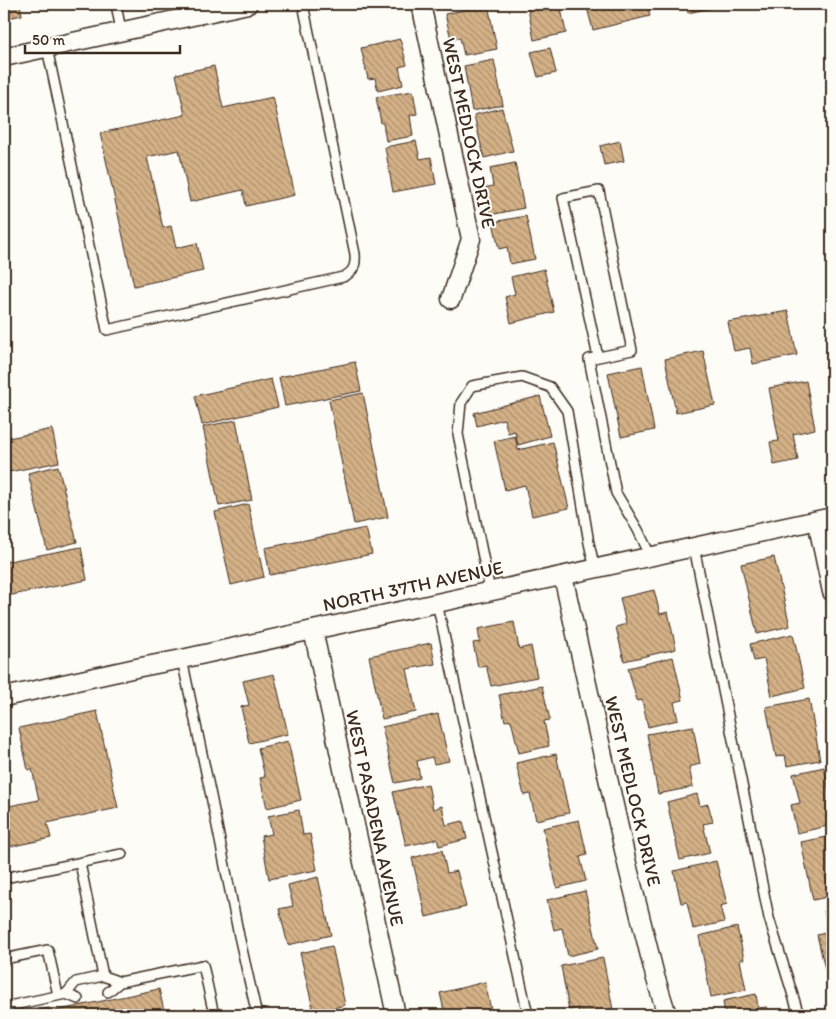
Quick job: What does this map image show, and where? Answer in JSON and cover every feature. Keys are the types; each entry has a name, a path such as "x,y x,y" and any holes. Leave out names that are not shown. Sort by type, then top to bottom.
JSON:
{"street":[{"path":"4,57 248,4"},
{"name":"WEST MEDLOCK DRIVE","path":"421,4 471,239 451,299"},
{"path":"825,519 832,592"},
{"name":"NORTH 37TH AVENUE","path":"4,697 136,668 182,660 825,519"},
{"name":"WEST MEDLOCK DRIVE","path":"563,576 628,868 655,976 667,1015"},
{"name":"WEST PASADENA AVENUE","path":"313,630 396,1015"}],"lane":[{"path":"116,4 122,31"},
{"path":"47,48 108,330 343,277 350,275 354,270 355,254 303,4"},
{"path":"598,358 563,198 599,191 632,350 598,358 589,359 616,493 651,556"},
{"path":"490,591 458,434 461,403 472,386 522,377 550,387 567,411 595,569"},
{"path":"694,547 769,918 799,1015"},
{"path":"437,603 528,1015"},
{"path":"182,660 257,1015"},
{"path":"4,878 122,854"},
{"path":"80,863 104,976"},
{"path":"4,959 48,950 62,995"},
{"path":"108,992 120,982 204,965 214,1015"},
{"path":"62,995 76,982 104,976 120,982"},
{"path":"4,1007 62,995 78,999"}],"building":[{"path":"4,4 20,4 22,15 4,19"},
{"path":"527,4 560,4 566,33 534,40"},
{"path":"586,4 647,4 650,16 593,30"},
{"path":"686,4 728,4 688,13"},
{"path":"488,5 497,49 464,55 460,38 451,39 445,14"},
{"path":"400,39 407,65 399,67 403,85 378,91 375,78 368,79 361,48"},
{"path":"550,48 556,73 538,77 531,52"},
{"path":"494,60 503,105 472,111 464,66"},
{"path":"214,66 223,108 273,97 295,195 246,206 243,190 190,202 179,150 147,157 163,228 171,226 176,248 197,243 203,271 134,286 100,133 185,115 176,74"},
{"path":"413,91 417,114 410,115 413,136 386,141 376,97"},
{"path":"502,108 513,151 484,158 474,115"},
{"path":"416,141 420,159 431,157 436,184 393,192 385,147"},
{"path":"620,141 624,161 604,165 600,146"},
{"path":"515,163 524,208 490,215 484,188 493,186 490,168"},
{"path":"526,216 535,259 510,264 507,247 499,249 493,222"},
{"path":"544,269 554,312 511,323 505,297 515,294 511,277"},
{"path":"788,311 797,355 753,364 750,348 734,351 728,322"},
{"path":"703,351 715,405 676,413 665,359"},
{"path":"355,362 361,391 285,406 279,377"},
{"path":"642,366 654,430 621,437 608,373"},
{"path":"271,379 278,407 202,425 195,396"},
{"path":"806,381 815,429 793,434 798,460 774,465 770,442 779,441 769,388"},
{"path":"363,393 388,517 354,524 329,400"},
{"path":"540,396 550,436 518,445 515,431 508,433 504,419 477,426 474,413"},
{"path":"236,420 252,500 219,506 203,427"},
{"path":"52,429 59,462 4,473 4,439"},
{"path":"515,436 518,450 553,442 569,508 532,516 525,485 505,490 494,441"},
{"path":"58,466 77,542 47,550 28,473"},
{"path":"248,504 264,577 231,585 215,512"},
{"path":"366,528 372,554 270,575 265,548"},
{"path":"81,547 87,580 7,596 4,580 4,562"},
{"path":"774,557 790,626 757,634 741,564"},
{"path":"654,590 660,614 668,612 676,649 624,661 616,627 626,624 620,598"},
{"path":"514,622 519,649 531,646 537,677 491,686 486,665 478,667 473,643 480,642 478,629"},
{"path":"793,634 805,688 772,696 764,659 754,661 750,644"},
{"path":"431,643 435,664 407,669 416,712 382,719 369,656"},
{"path":"673,657 683,700 674,702 678,720 648,727 642,700 637,701 628,668"},
{"path":"274,674 288,734 249,743 241,707 249,705 243,681"},
{"path":"542,686 550,720 544,721 549,746 519,753 511,720 505,721 499,695"},
{"path":"809,699 820,760 787,766 785,755 776,757 766,707"},
{"path":"97,711 118,808 47,823 51,838 4,848 4,807 39,800 32,769 28,770 19,728"},
{"path":"438,714 449,761 434,764 432,757 417,761 420,778 395,783 382,727"},
{"path":"693,726 700,764 689,767 693,787 658,794 647,734"},
{"path":"288,741 301,800 267,808 260,778 265,777 258,748"},
{"path":"556,754 569,813 536,820 530,794 524,795 516,763"},
{"path":"824,767 832,805 832,825 797,833 791,805 800,803 793,774"},
{"path":"428,784 433,809 442,806 446,825 463,821 467,839 439,846 437,839 406,846 393,792"},
{"path":"697,794 700,806 708,804 713,822 703,824 710,853 680,860 667,802"},
{"path":"299,810 303,835 310,834 317,870 269,879 261,836 272,834 268,816"},
{"path":"579,820 587,855 580,857 586,881 557,888 543,828"},
{"path":"832,836 832,896 813,900 801,842"},
{"path":"442,850 447,873 457,871 466,907 426,917 412,858"},
{"path":"716,861 727,904 720,906 724,922 693,929 687,902 681,903 674,871"},
{"path":"318,877 331,935 288,945 279,909 293,906 288,885"},
{"path":"585,891 598,949 568,956 562,928 554,930 547,900"},
{"path":"832,908 832,967 825,969 817,935 829,932 824,910"},
{"path":"737,927 744,959 740,960 746,990 711,997 699,936"},
{"path":"332,946 345,1005 314,1013 300,953"},
{"path":"603,958 614,1015 579,1015 578,1008 569,1010 561,966"},
{"path":"485,982 492,1015 445,1015 440,993"},
{"path":"159,989 165,1015 13,1015 49,1008 50,1012"},
{"path":"756,994 758,1008 767,1007 768,1015 725,1015 723,1001"}]}
